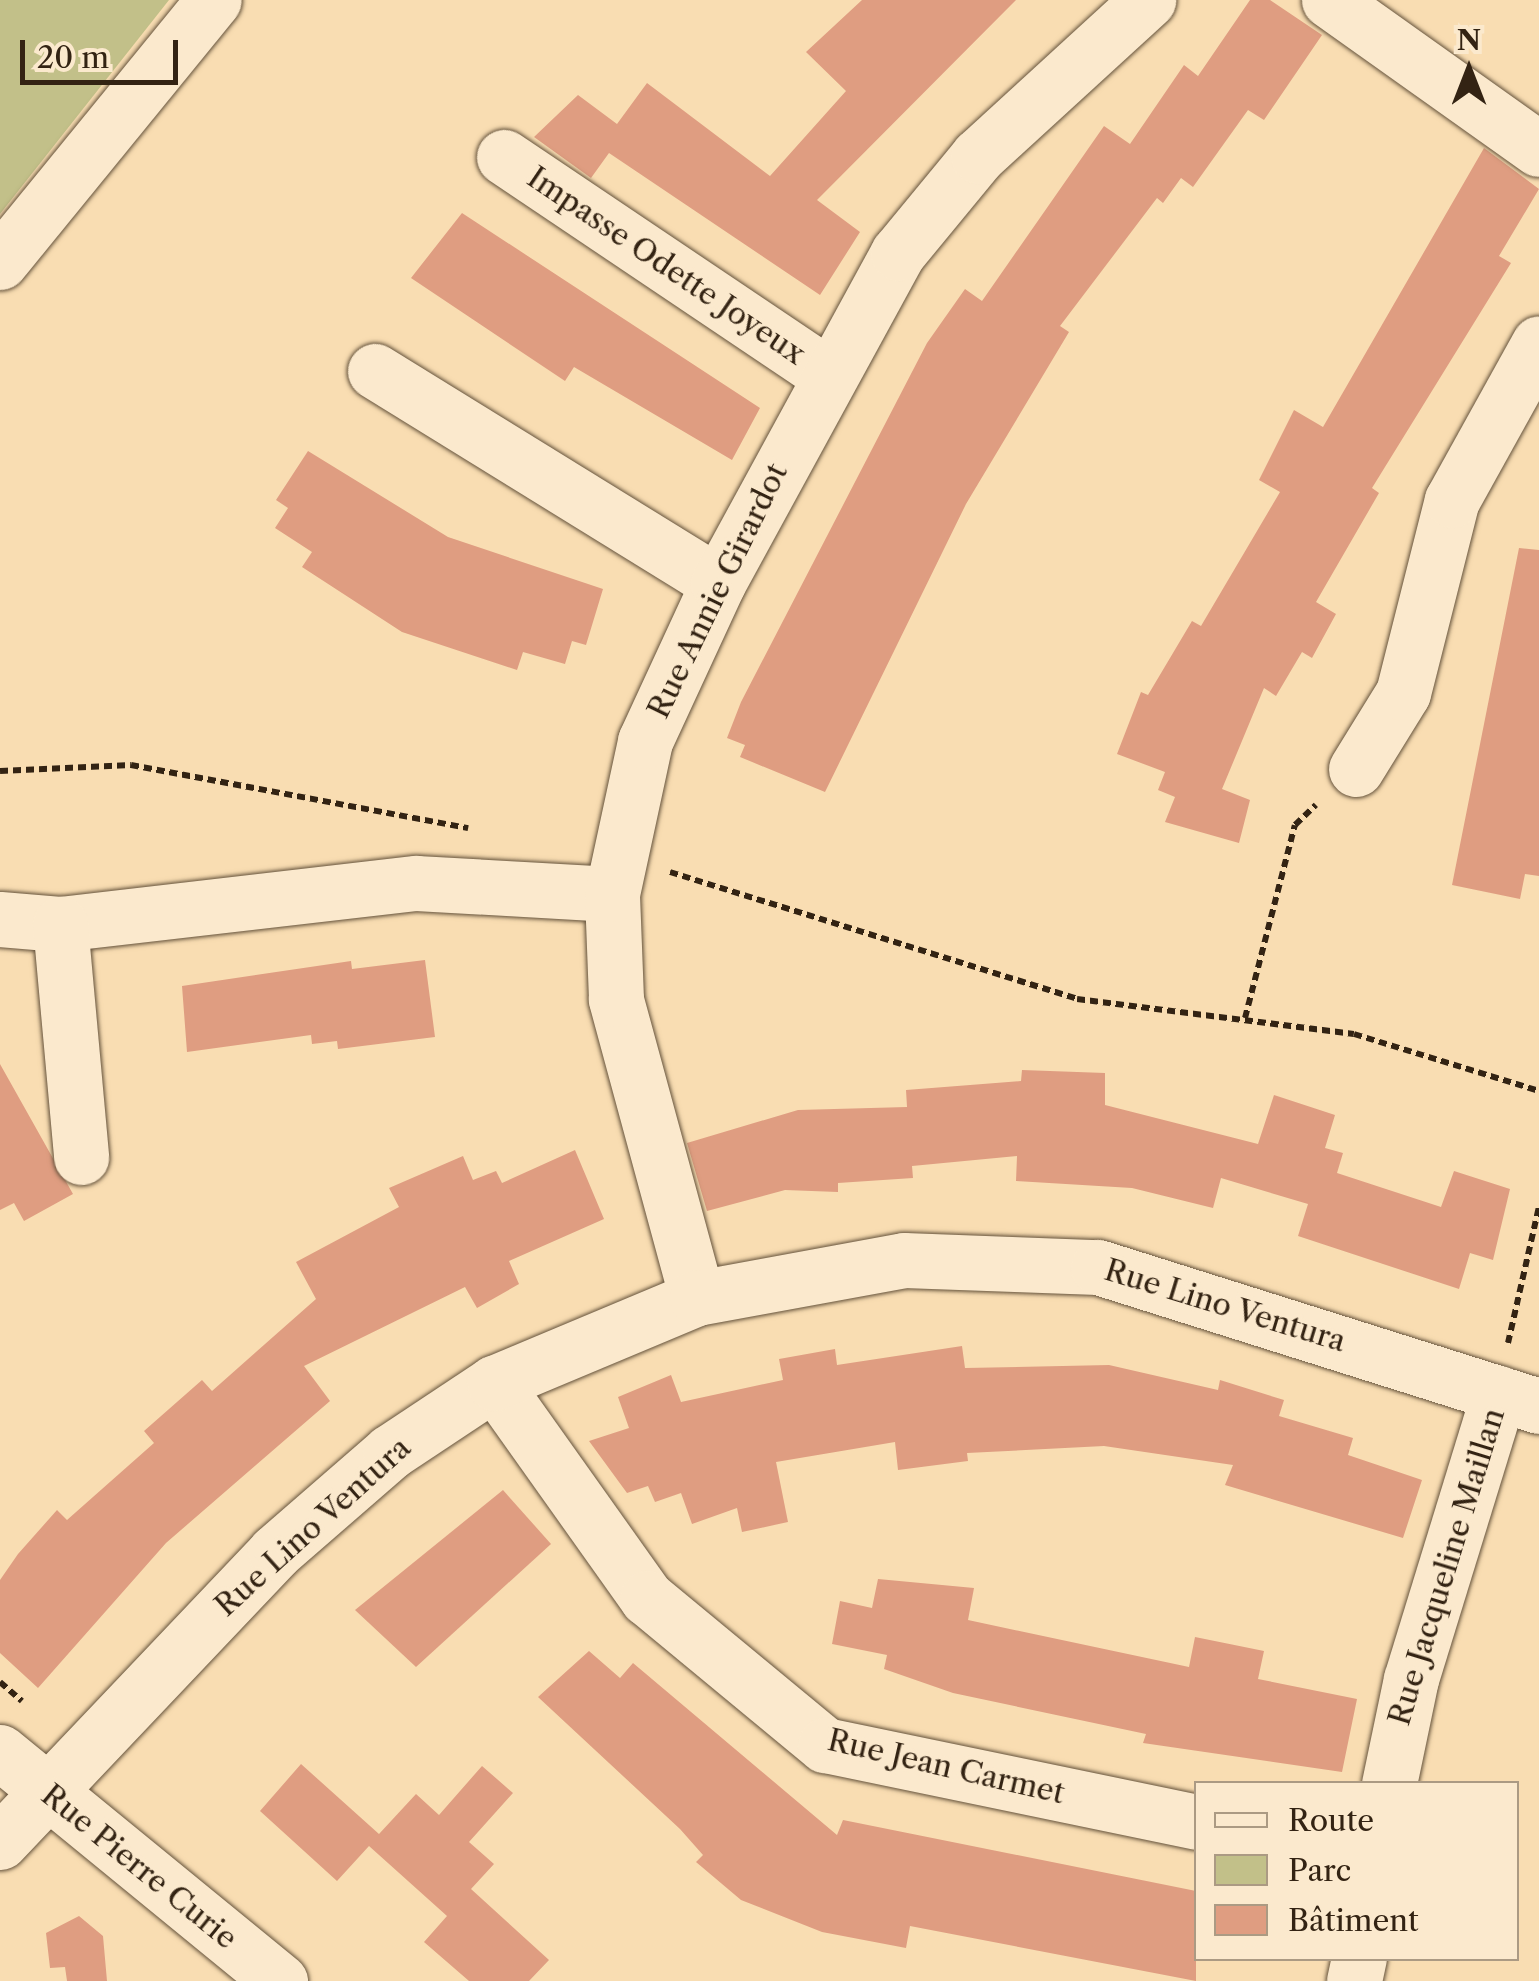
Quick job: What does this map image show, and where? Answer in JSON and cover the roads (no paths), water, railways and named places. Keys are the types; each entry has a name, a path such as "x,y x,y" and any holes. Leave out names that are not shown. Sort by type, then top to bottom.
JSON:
{"street":[{"path":"0,262 214,0"},
{"name":"Rue Annie Girardot","path":"697,1298 629,1072 615,875 645,742 718,583 827,374 938,200 1148,0"},
{"path":"1328,0 1539,149"},
{"name":"Impasse Odette Joyeux","path":"504,157 827,374"},
{"path":"1356,768 1403,693 1452,500 1539,342"},
{"path":"375,371 718,583"},
{"path":"0,919 60,924 416,883 615,875"},
{"path":"60,924 81,1156"},
{"name":"Rue Lino Ventura","path":"0,1842 43,1790 276,1552 390,1452 494,1382 697,1298 904,1260 1098,1267 1519,1399"},
{"name":"Rue Jean Carmet","path":"494,1382 647,1598 825,1745 1194,1822"},
{"name":"Rue Jacqueline Maillan","path":"1390,1781 1430,1609 1519,1399"},
{"name":"Rue Pierre Curie","path":"0,1752 280,1981"}]}
